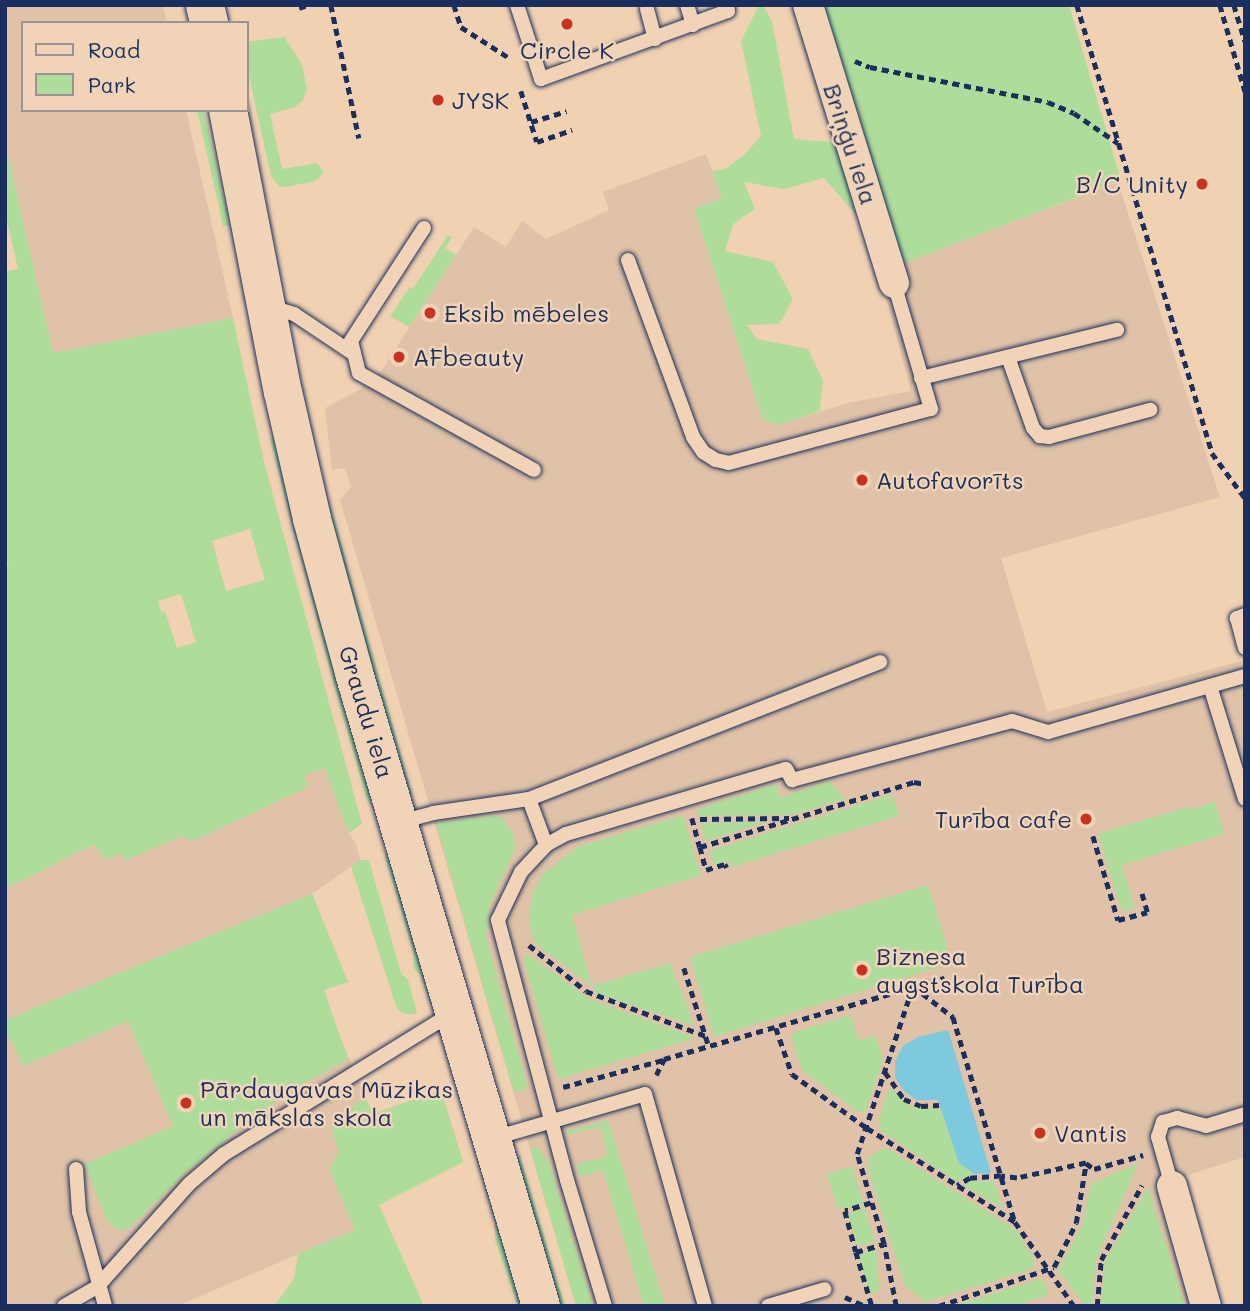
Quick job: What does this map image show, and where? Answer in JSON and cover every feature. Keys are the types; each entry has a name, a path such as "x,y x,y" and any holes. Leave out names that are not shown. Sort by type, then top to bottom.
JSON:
{"main road":[{"name":"Graudu iela","path":"228,112 312,519 541,1306"}],"street":[{"name":"Briņģu iela","path":"808,5 818,46 894,284"},
{"path":"1172,1186 1206,1306"}],"lane":[{"path":"517,5 541,79 729,11 727,5"},
{"path":"687,5 693,25"},
{"path":"647,9 655,39"},
{"path":"424,228 351,341 359,373 534,470"},
{"path":"628,260 693,437 702,452 716,460 729,463 931,409 894,284"},
{"path":"266,305 294,313 354,354"},
{"path":"922,378 1117,330"},
{"path":"1008,358 1033,429 1040,436 1049,437 1150,410"},
{"path":"1245,615 1237,618 1245,648"},
{"path":"400,822 433,813 529,799 880,662"},
{"path":"605,1306 543,1093 498,920 521,872 546,845 566,834 786,769 792,780 1012,720 1048,732 1245,677"},
{"path":"1210,686 1245,799"},
{"path":"529,799 546,845"},
{"path":"64,1306 97,1287 189,1184 224,1154 455,1011"},
{"path":"492,1138 645,1094 705,1306"},
{"path":"1172,1186 1158,1137 1163,1122 1177,1118 1206,1126 1245,1114"},
{"path":"76,1169 79,1212 97,1287 105,1306"},
{"path":"768,1306 825,1289"}],"path":[{"path":"299,8 309,5"},
{"path":"331,5 359,138"},
{"path":"454,5 461,27 511,58 515,71"},
{"path":"1077,5 1212,453 1245,498"},
{"path":"1220,5 1245,91"},
{"path":"1234,5 1245,41"},
{"path":"818,46 870,67 1048,102 1074,113 1118,143"},
{"path":"519,83 537,142 572,130"},
{"path":"531,122 566,111"},
{"path":"700,847 914,782 925,785"},
{"path":"688,798 706,870 725,864 727,868"},
{"path":"692,819 796,818"},
{"path":"1093,836 1118,920 1147,912 1142,894"},
{"path":"498,920 586,991 706,1036"},
{"path":"684,968 709,1047"},
{"path":"543,1093 945,978"},
{"path":"896,1306 884,1244 857,1154 913,986"},
{"path":"913,986 953,1017 1015,1222 1074,1306"},
{"path":"776,1028 792,1074 867,1128 1015,1222"},
{"path":"645,1094 664,1059"},
{"path":"885,1071 904,1099 921,1106 939,1105"},
{"path":"957,1186 970,1178 1017,1178 1086,1163 1094,1168 1161,1150"},
{"path":"1097,1306 1101,1260 1161,1150"},
{"path":"939,1306 1054,1267 1076,1223 1086,1163"},
{"path":"871,1203 842,1211 872,1306"},
{"path":"856,1252 884,1244"}],"shaded area":[{"path":"5,5 163,5 167,21 21,21 21,112 186,112 233,318 53,354 5,142"},
{"path":"706,154 722,198 694,209 763,420 779,425 848,403 911,391 883,287 900,265 1118,182 1220,497 1001,558 1047,712 1245,660 1245,1157 1185,1176 1187,1182 1158,1190 1193,1306 576,1306 340,500 351,487 345,468 332,470 325,408 361,389 382,370 474,227 506,247 522,221 546,239 609,210 603,192"},
{"name":"Pārdaugavas Mūzikas un mākslas skola","path":"333,725 362,824 348,833 356,844 360,860 312,894 348,982 324,989 332,1017 372,1114 441,1090 463,1162 379,1204 355,1230 177,1306 5,1306 5,889"}],"green space":[{"path":"759,5 763,5 772,21 794,139 858,144 811,5 1069,5 1121,180 900,265 824,178 784,189 744,182 755,209 733,224 725,251 773,262 793,299 779,324 747,325 757,339 808,349 823,380 820,411 779,425 763,420 694,209 722,198 712,171 725,169 745,154 761,136 741,41"},
{"path":"284,37 302,64 307,90 303,100 295,107 270,114 282,169 317,163 324,173 315,181 286,187 279,186 271,176 248,72 248,42"},
{"path":"197,112 204,112 230,225 223,226"},
{"path":"6,146 53,353 233,318 265,466 362,824 348,833 325,768 305,775 308,787 193,841 181,836 125,861 122,853 106,860 94,844 5,889 5,574 9,562 5,562 5,272 18,269 5,212","holes":["250,529 265,580 226,591 212,541","181,594 196,642 177,648 165,611 161,612 158,601"]},
{"path":"448,235 452,237 445,248 456,255 409,327 390,316 410,287 413,289"},
{"path":"274,436 374,809 367,800 334,686 270,439"},
{"path":"330,505 413,796 409,795 325,507"},
{"path":"829,781 845,799 790,815 698,816 697,809 776,784 780,798"},
{"path":"892,794 899,816 731,867 729,861 714,866 709,851"},
{"path":"1215,802 1224,834 1122,865 1135,908 1122,911 1098,834 1187,807 1189,810"},
{"path":"499,815 514,834 515,849 490,904 486,936 528,1088 514,1093 436,823"},
{"path":"683,815 701,875 572,915 592,986 538,946 531,933 529,917 532,895 543,874 577,847"},
{"path":"769,821 706,841 700,823"},
{"path":"384,854 390,857 432,1001 430,1003 421,976 414,969 413,951"},
{"path":"360,860 369,860 401,973 408,980 417,1013 405,1014 397,1009 351,866"},
{"path":"928,885 952,963 714,1037 690,957"},
{"path":"312,894 348,982 324,990 348,1059 286,1094 244,1125 188,1170 128,1229 118,1231 106,1219 85,1164 173,1126 128,1021 23,1066 5,1029 5,1020"},
{"path":"527,954 590,999 696,1038 558,1079 523,958"},
{"path":"670,963 695,1026 595,993 592,986"},
{"path":"850,1015 859,1041 875,1035 883,1059 865,1113 856,1111 802,1070 791,1037 794,1032"},
{"path":"890,1087 911,1107 940,1109 949,1136 967,1170 974,1174 956,1181 880,1130 879,1120"},
{"path":"441,1090 463,1162 379,1205 424,1306 274,1306 294,1279 298,1254 355,1230 329,1169 339,1152 331,1127 365,1096 373,1114"},
{"path":"459,1093 525,1306 518,1306 495,1240 495,1223"},
{"path":"608,1120 665,1306 644,1306 603,1171 580,1176 576,1164 605,1157 607,1153 601,1127 567,1135 565,1131"},
{"path":"537,1147 549,1162 593,1306 576,1306 530,1148"},
{"path":"885,1147 1016,1230 1035,1261 1033,1269 925,1302 905,1286 868,1169 869,1157"},
{"path":"520,1155 565,1306 558,1306 516,1158"},
{"path":"1138,1163 1096,1260 1092,1306 1085,1306 1058,1270 1082,1226 1091,1184"},
{"path":"852,1166 864,1205 838,1209 827,1174"},
{"path":"970,1181 994,1181 1003,1209 963,1185"},
{"path":"1148,1187 1185,1306 1101,1306 1105,1262"},
{"path":"865,1208 875,1242 857,1246 848,1214"},
{"path":"876,1247 879,1291 869,1294 859,1254"},
{"path":"1043,1278 1049,1295 1014,1306 953,1306"}],"water":[{"path":"948,1030 991,1173 974,1174 959,1163 938,1100 916,1100 903,1090 895,1077 895,1061 903,1046 918,1037"}],"place":[{"name":"Circle K","path":"567,24"},
{"name":"JYSK","path":"438,100"},
{"name":"B/C Unity","path":"1202,184"},
{"name":"Eksib mēbeles","path":"430,313"},
{"name":"AFbeauty","path":"399,357"},
{"name":"Autofavorīts","path":"862,480"},
{"name":"Turība cafe","path":"1086,819"},
{"name":"Biznesa augstskola Turība","path":"862,970"},
{"name":"Pārdaugavas Mūzikas un mākslas skola","path":"186,1103"},
{"name":"Vantis","path":"1040,1133"}]}
